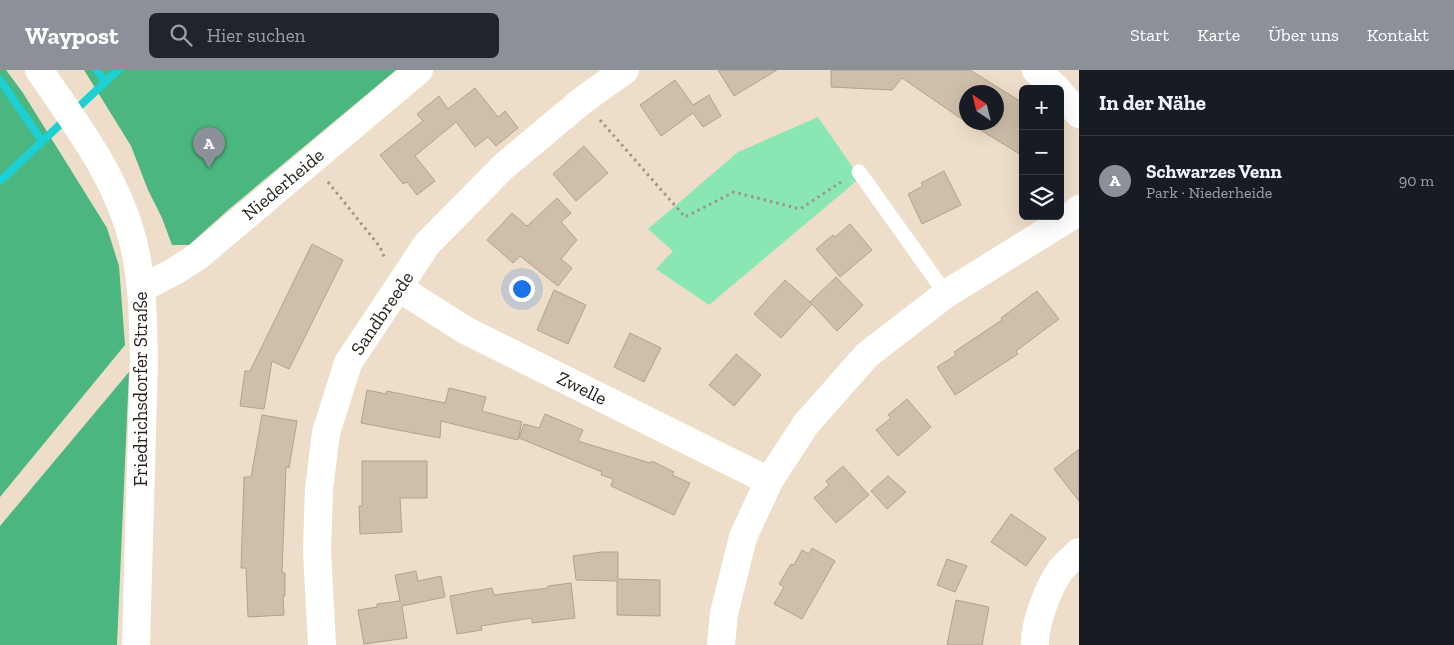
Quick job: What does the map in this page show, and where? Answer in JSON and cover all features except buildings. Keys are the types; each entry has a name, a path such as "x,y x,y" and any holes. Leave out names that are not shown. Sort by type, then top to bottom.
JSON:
{"street":[{"name":"Friedrichsdorfer Straße","path":"39,70 106,170 123,210 133,241 141,289 144,359 136,645"},
{"name":"Niederheide","path":"141,289 197,257 419,70"},
{"name":"Sandbreede","path":"322,645 317,551 319,489 326,433 348,363 427,244 504,166 583,100 625,70"},
{"path":"1036,70 1053,85"},
{"path":"1064,97 1079,114"},
{"path":"721,645 724,613 743,537 769,481 806,424 867,355 946,294 1079,210"},
{"name":"Zwelle","path":"399,288 465,330 769,481"},
{"path":"1035,645 1035,637 1043,606 1060,571 1079,552"}],"lane":[{"path":"859,172 946,294"}],"path":[{"path":"583,100 685,217 734,192 800,209 859,172"},
{"path":"310,160 380,247 399,288"}],"green space":[{"path":"0,70 6,70 23,93 107,228 119,266 125,345 0,497"},
{"path":"84,70 396,70 228,210 189,245 172,245 131,146"},
{"path":"818,117 860,178 709,305 656,269 673,251 648,229 738,152"},
{"path":"129,372 117,645 0,645 0,526"}],"waterway":[{"path":"97,70 105,82"},
{"path":"0,181 118,70"},
{"path":"0,80 42,141"}],"place":[{"name":"Schwarzes Venn","path":"209,168"}]}
